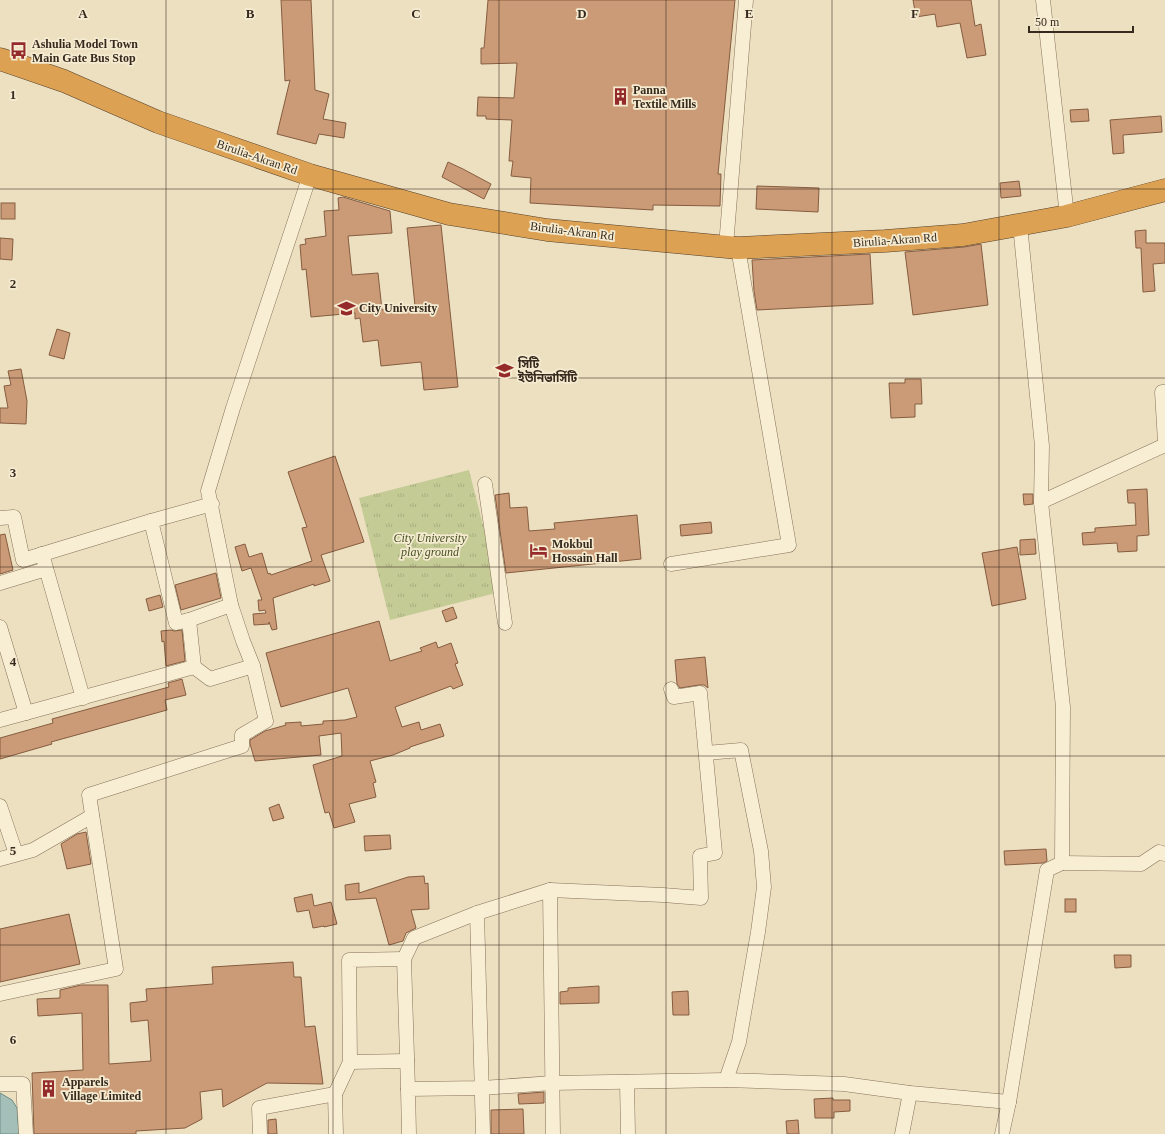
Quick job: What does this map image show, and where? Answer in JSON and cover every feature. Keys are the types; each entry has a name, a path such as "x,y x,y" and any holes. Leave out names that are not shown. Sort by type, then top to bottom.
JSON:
{"highway":[{"name":"Birulia-Akran Rd","path":"0,59 64,81 158,122 310,175 449,214 547,230 732,247 885,241 963,235 1020,225 1067,216 1165,190"}],"street":[{"path":"671,564 789,545 732,247 746,0"},
{"path":"1043,0 1067,216"},
{"path":"0,994 116,969 89,795 242,746 242,735 266,721 253,666 231,605 212,504 208,491 233,408 310,175"},
{"path":"1020,225 1042,446 1041,502 1063,707 1062,863"},
{"path":"1041,502 1165,443 1162,392 1165,392"},
{"path":"485,484 505,623"},
{"path":"0,518 14,517 23,560 150,521 212,504"},
{"path":"150,521 176,623 231,605"},
{"path":"42,554 83,698"},
{"path":"0,583 46,569"},
{"path":"189,620 194,667 210,679 253,666"},
{"path":"0,628 26,713"},
{"path":"0,720 194,667"},
{"path":"409,1134 404,959 414,938 477,913 550,890 663,894 701,898 700,856 715,853 700,693 674,696 671,689"},
{"path":"706,752 740,750 761,851 764,887 758,932 739,1042 726,1080"},
{"path":"0,806 16,854"},
{"path":"0,859 33,850 92,816"},
{"path":"1002,1134 1009,1102 1047,870 1062,863 1142,864 1158,852 1165,854"},
{"path":"550,890 553,1134"},
{"path":"477,913 484,1134"},
{"path":"336,1134 335,1094 350,1062 349,960 404,959"},
{"path":"350,1062 407,1062"},
{"path":"408,1089 482,1088 552,1083 726,1080 844,1084 910,1093 1009,1102"},
{"path":"627,1082 628,1134"},
{"path":"0,1084 23,1084 26,1134"},
{"path":"902,1134 910,1093"},
{"path":"260,1134 259,1108 335,1094"}],"green space":[{"name":"City University play ground","path":"469,470 500,592 390,620 359,498"}],"water":[{"path":"0,1093 12,1100 17,1108 19,1134 0,1134"}],"building":[{"path":"281,0 311,0 315,90 329,94 323,119 346,123 344,138 319,134 316,144 277,134 290,80 285,81"},
{"name":"Panna Textile Mills","path":"488,0 735,0 718,174 721,174 720,206 653,205 653,210 530,203 531,178 511,176 513,161 509,161 512,120 486,119 486,116 477,116 478,97 514,98 517,63 481,64 481,48 484,48"},
{"path":"913,0 971,0 975,26 981,24 986,55 967,58 960,23 937,27 935,14 916,17"},
{"path":"1088,109 1089,121 1071,122 1070,110"},
{"path":"1161,116 1162,132 1123,135 1124,153 1113,154 1110,120"},
{"path":"448,162 491,184 484,199 442,177"},
{"path":"1019,181 1021,196 1001,198 1000,183"},
{"path":"757,186 819,188 818,212 756,209"},
{"name":"City University","path":"343,197 390,211 392,233 348,236 352,275 378,273 382,310 415,306 407,228 441,225 458,387 424,390 421,362 381,366 378,340 363,342 360,318 355,319 355,313 311,317 306,269 302,270 300,245 306,244 305,239 326,236 324,211 339,210 338,198"},
{"path":"1,203 15,203 15,219 1,219"},
{"path":"1146,230 1146,243 1165,243 1165,263 1153,264 1155,291 1143,292 1141,248 1136,248 1135,231"},
{"path":"0,238 13,239 12,260 0,259"},
{"path":"981,244 988,305 913,315 905,252 964,247"},
{"path":"870,254 873,304 757,310 752,260"},
{"path":"57,329 70,333 64,359 49,355"},
{"path":"21,369 27,401 26,424 0,423 0,408 8,408 4,386 11,385 8,371"},
{"path":"905,379 921,379 922,404 915,404 915,417 891,418 889,383 905,383"},
{"path":"335,456 364,542 321,555 330,581 314,586 314,584 273,598 277,629 272,630 269,622 269,624 254,625 253,614 266,613 265,610 259,611 258,600 262,600 251,568 242,571 235,547 245,544 249,557 262,553 268,574 270,573 271,575 312,561 302,528 307,527 288,472"},
{"path":"1147,489 1149,535 1137,536 1137,551 1118,552 1117,543 1083,545 1082,533 1095,532 1095,528 1136,525 1135,503 1128,503 1127,490"},
{"path":"509,493 510,508 527,507 529,531 555,529 554,523 637,515 641,559 506,573 495,495"},
{"path":"1023,494 1033,494 1033,504 1024,505"},
{"path":"711,522 712,533 681,536 680,525"},
{"path":"5,534 13,570 0,574 0,535"},
{"path":"1035,539 1036,554 1020,555 1020,540"},
{"path":"1017,547 1026,599 992,606 982,553"},
{"path":"216,573 221,598 181,610 175,585"},
{"path":"160,595 163,607 149,611 146,599"},
{"path":"453,607 457,618 446,622 442,611"},
{"path":"379,621 390,661 422,651 420,648 436,642 438,648 451,643 458,663 455,664 463,685 453,689 451,686 395,707 402,727 419,722 421,730 440,724 444,736 410,747 393,755 370,761 376,782 373,783 376,797 349,804 355,822 334,828 329,812 325,813 313,765 342,756 341,733 319,736 321,755 255,761 250,740 265,731 286,725 285,723 301,722 301,726 323,724 323,721 345,720 357,717 348,688 281,707 266,653"},
{"path":"182,630 185,661 166,666 164,641 162,642 161,631"},
{"path":"705,657 708,688 704,685 699,685 680,688 677,684 675,660"},
{"path":"182,679 186,695 165,700 167,710 51,742 52,744 0,759 0,738 53,723 52,719 169,687 168,683"},
{"path":"279,804 284,818 273,821 269,808"},
{"path":"86,832 91,864 67,869 61,844 77,834"},
{"path":"390,835 391,849 365,851 364,836"},
{"path":"1046,849 1047,861 1043,863 1005,865 1004,851"},
{"path":"424,876 425,884 428,883 429,909 411,910 416,928 406,933 403,941 389,945 376,898 346,900 345,885 359,883 359,893 408,877"},
{"path":"312,894 314,906 331,902 337,924 313,928 309,910 297,912 294,898"},
{"path":"1065,899 1076,899 1076,912 1065,912"},
{"path":"69,914 80,964 0,982 0,929"},
{"path":"1114,955 1131,955 1131,967 1115,968"},
{"path":"293,962 294,977 301,977 305,1027 315,1026 323,1084 267,1083 223,1107 222,1089 200,1092 202,1119 185,1128 136,1131 136,1134 34,1134 32,1073 83,1070 82,1013 38,1016 37,999 60,998 60,990 81,985 108,985 109,1064 151,1061 148,1020 131,1022 130,1003 147,1001 146,989 213,984 212,967"},
{"path":"599,986 599,1003 560,1004 560,992 568,991 568,988"},
{"path":"688,991 689,1015 673,1015 672,992"},
{"path":"544,1092 544,1103 519,1104 518,1094"},
{"path":"833,1098 833,1100 850,1100 850,1111 834,1112 834,1118 815,1118 814,1099"},
{"path":"523,1109 524,1134 491,1134 491,1110"},
{"path":"276,1119 277,1134 268,1134 268,1120"},
{"path":"798,1120 799,1134 787,1134 786,1121"}],"place":[{"name":"Ashulia Model Town Main Gate Bus Stop","path":"19,51"},
{"name":"Panna Textile Mills","path":"620,97"},
{"name":"City University","path":"346,308"},
{"name":"সিটি ইউনিভার্সিটি","path":"505,371"},
{"name":"Mokbul Hossain Hall","path":"539,551"},
{"name":"Apparels Village Limited","path":"49,1089"}]}
